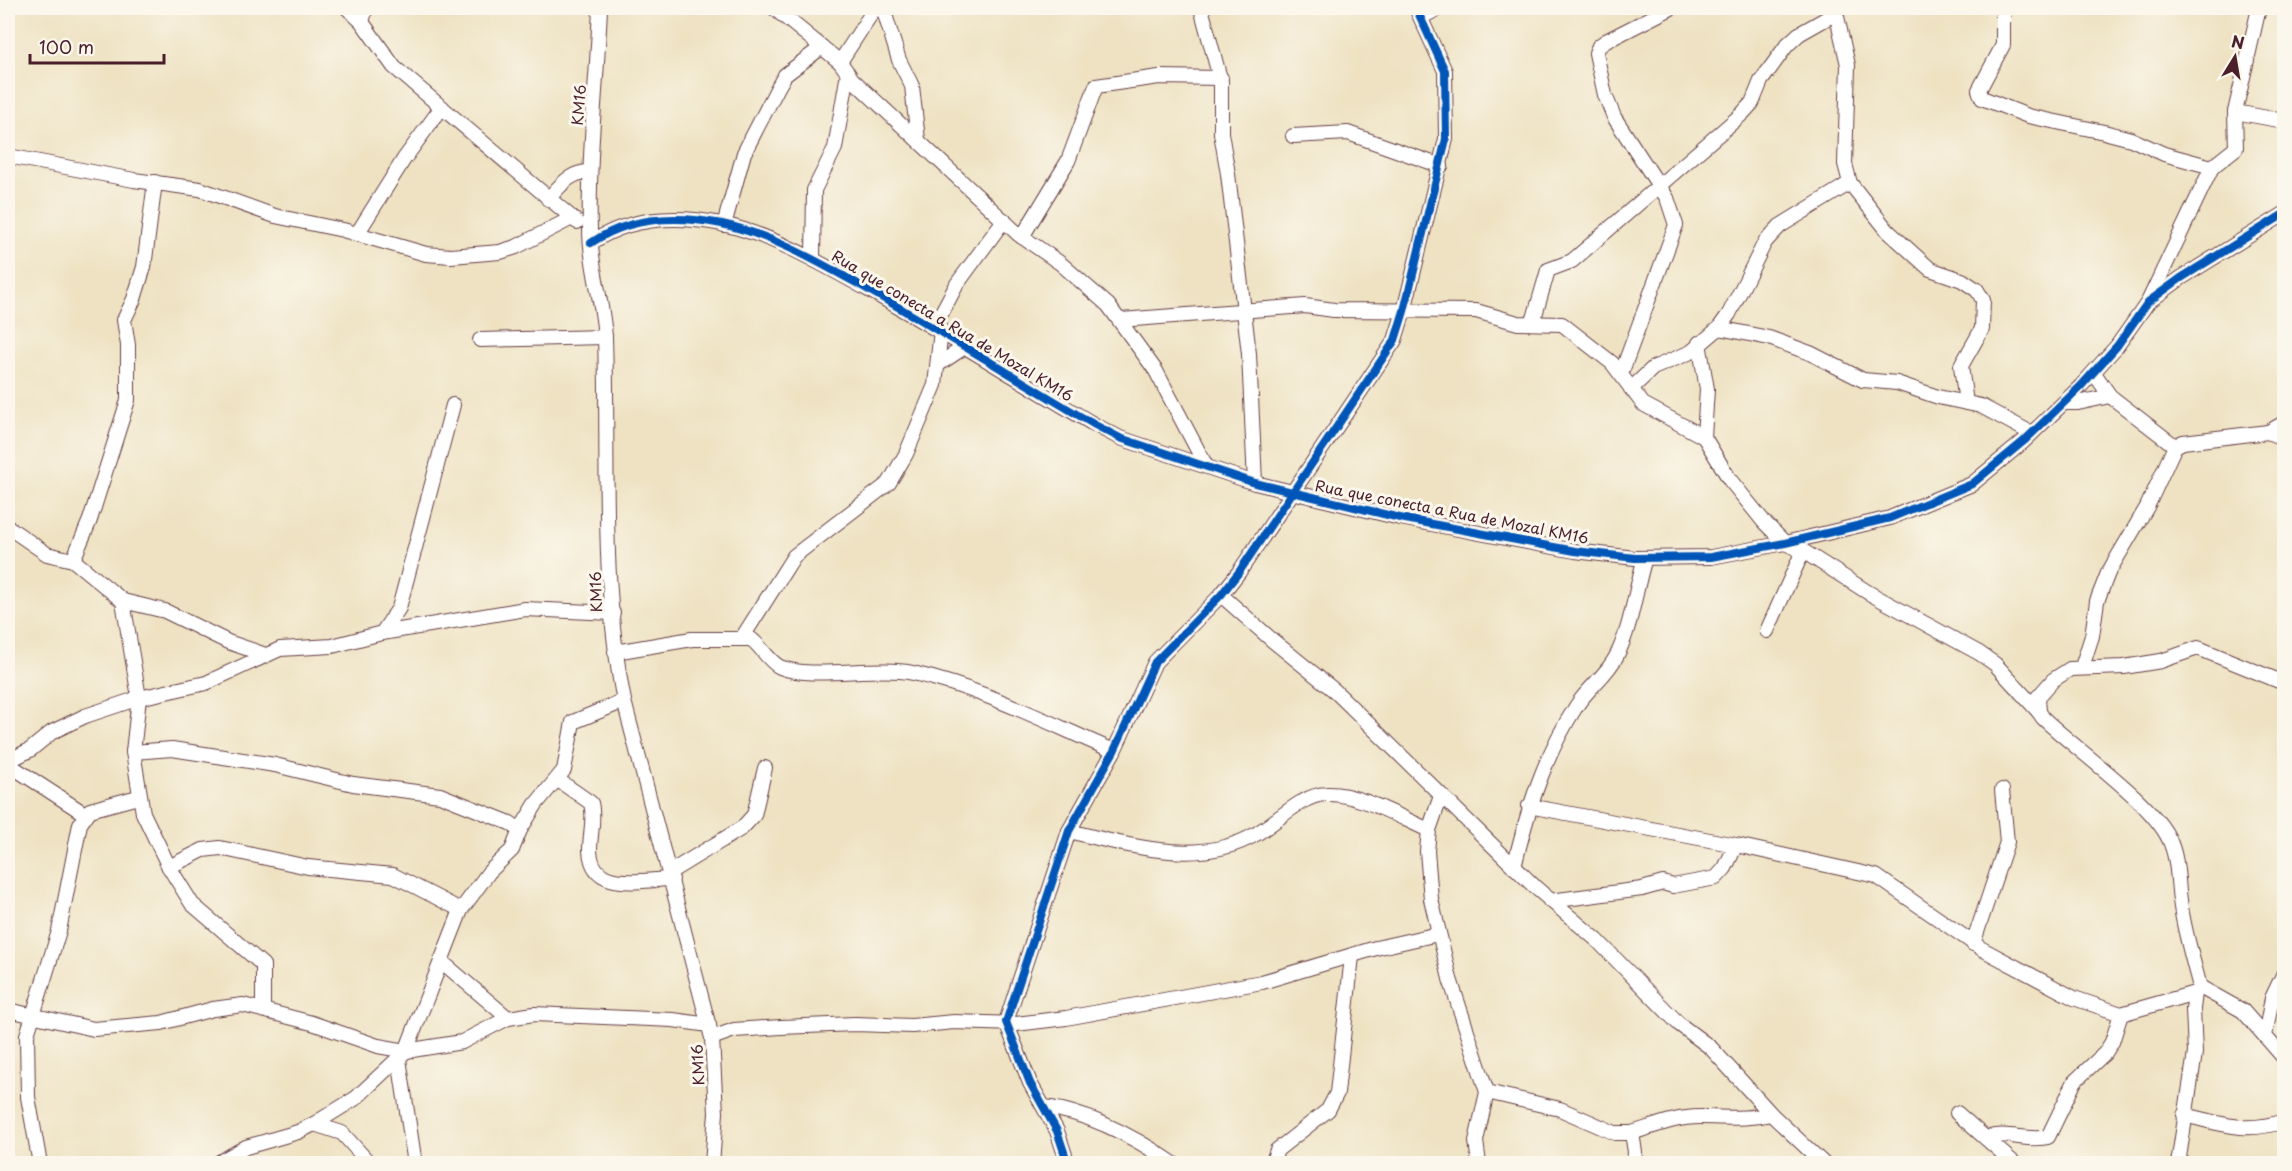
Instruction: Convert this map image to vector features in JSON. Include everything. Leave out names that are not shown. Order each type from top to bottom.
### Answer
[{"type":"street","points":[[347,8],[362,22],[394,67],[572,218],[590,238]]},
{"type":"street","points":[[362,22],[366,8]]},
{"type":"street","name":"KM16","points":[[600,8],[597,93],[589,172],[590,238],[605,337],[607,494],[615,652],[624,701],[711,1032],[716,1113],[712,1164]]},
{"type":"street","points":[[774,8],[822,47],[1022,237],[1060,263],[1108,305],[1156,371],[1205,464]]},
{"type":"street","points":[[813,258],[814,190],[835,148],[844,68],[875,8]]},
{"type":"street","points":[[883,8],[899,60],[912,86],[918,140]]},
{"type":"street","points":[[1201,8],[1221,78],[1223,100],[1221,133],[1244,311],[1259,484],[1272,495],[1278,516]]},
{"type":"street","points":[[1068,1164],[1062,1142],[1030,1083],[1006,1022],[1069,831],[1114,751],[1161,653],[1221,594],[1278,516],[1395,340],[1441,166],[1446,138],[1446,71],[1419,12],[1440,8]]},
{"type":"street","points":[[1621,374],[1676,225],[1673,212],[1660,185],[1614,117],[1605,95],[1596,53],[1599,46],[1606,41],[1671,8]]},
{"type":"street","points":[[2006,8],[2003,16],[2003,45],[1979,90],[1982,98],[2028,116],[2131,139],[2164,154],[2212,167]]},
{"type":"street","points":[[2148,302],[2212,167],[2236,148],[2235,112],[2259,8]]},
{"type":"street","points":[[1533,322],[1548,270],[1572,261],[1752,103],[1761,81],[1787,45],[1799,34],[1835,10],[1848,65],[1845,155],[1850,183],[1888,231],[1929,269],[1962,280],[1977,290],[1983,300],[1982,329],[1961,366],[1966,403]]},
{"type":"street","points":[[724,225],[744,153],[778,87],[785,75],[822,47]]},
{"type":"street","points":[[1022,237],[1068,161],[1096,86],[1159,77],[1221,78]]},
{"type":"street","points":[[357,234],[405,159],[442,107]]},
{"type":"street","points":[[2235,112],[2284,121]]},
{"type":"street","points":[[1293,136],[1348,134],[1441,166]]},
{"type":"street","points":[[8,156],[200,189],[275,216],[357,234],[426,254],[482,255],[516,247],[572,218]]},
{"type":"street","points":[[548,199],[577,172],[589,172]]},
{"type":"street","points":[[73,560],[90,520],[128,400],[128,345],[123,320],[134,299],[144,267],[155,182]]},
{"type":"street","points":[[1631,389],[1653,368],[1681,358],[1719,327],[1729,314],[1765,242],[1780,226],[1850,183]]},
{"type":"street","name":"Rua que conecta a Rua de Mozal KM16","points":[[590,238],[632,223],[658,219],[689,219],[724,225],[813,258],[1120,438],[1205,464],[1259,484],[1400,518],[1575,551],[1645,558],[1711,557],[1785,543],[1890,518],[1960,490],[1989,471],[2064,403],[2094,373],[2148,302],[2181,278],[2284,217]]},
{"type":"street","points":[[742,638],[794,556],[889,483],[914,439],[935,385],[939,364],[937,329],[957,284],[1004,220]]},
{"type":"street","points":[[1121,320],[1292,306],[1334,310],[1476,311],[1518,323],[1562,324],[1621,374],[1643,404],[1704,437],[1730,480],[1764,522],[1785,543],[1803,551],[1869,593],[1979,653],[2002,671],[2068,742],[2137,801],[2164,830],[2175,859],[2187,940],[2198,990],[2193,1009],[2195,1053],[2178,1164]]},
{"type":"street","points":[[1719,327],[1769,338],[1863,380],[1897,382],[1938,397],[1981,406],[2031,433]]},
{"type":"street","points":[[480,340],[605,337]]},
{"type":"street","points":[[1699,343],[1707,389],[1704,437]]},
{"type":"street","points":[[939,364],[966,346]]},
{"type":"street","points":[[2094,373],[2110,396],[2175,446]]},
{"type":"street","points":[[2064,403],[2078,404],[2110,396]]},
{"type":"street","points":[[382,633],[399,608],[453,405]]},
{"type":"street","points":[[2082,667],[2092,636],[2097,601],[2108,573],[2147,507],[2175,446],[2183,442],[2268,432],[2284,423]]},
{"type":"street","points":[[2268,432],[2284,439]]},
{"type":"street","points":[[8,527],[36,549],[73,560],[123,601],[165,611],[228,642],[263,654]]},
{"type":"street","points":[[1767,632],[1803,551]]},
{"type":"street","points":[[1514,867],[1529,806],[1547,757],[1577,704],[1617,656],[1626,635],[1645,558]]},
{"type":"street","points":[[1221,594],[1272,640],[1335,691],[1514,867],[1597,940],[1678,1024],[1711,1048],[1771,1114],[1819,1162]]},
{"type":"street","points":[[123,601],[139,698],[133,752],[138,797],[146,820],[169,867],[199,912],[263,965],[263,1010]]},
{"type":"street","points":[[85,814],[8,762],[30,750],[66,724],[139,698],[206,683],[263,654],[301,646],[332,646],[382,633],[525,609],[613,613]]},
{"type":"street","points":[[615,652],[692,639],[751,639],[782,668],[813,671],[882,669],[911,673],[992,698],[1114,751]]},
{"type":"street","points":[[2039,712],[2038,697],[2043,690],[2070,669],[2124,667],[2161,661],[2198,648],[2284,683]]},
{"type":"street","points":[[216,1164],[246,1147],[298,1132],[314,1124],[356,1098],[402,1055],[461,910],[489,872],[512,850],[520,830],[536,804],[558,780],[568,759],[573,722],[624,701]]},
{"type":"street","points":[[133,752],[172,749],[275,765],[353,784],[440,795],[510,823],[520,830]]},
{"type":"street","points":[[558,780],[591,803],[594,812],[590,851],[594,869],[608,880],[621,881],[671,875],[742,828],[754,815],[765,768]]},
{"type":"street","points":[[1973,944],[2007,842],[2002,790]]},
{"type":"street","points":[[1069,831],[1135,848],[1166,852],[1226,846],[1254,836],[1304,802],[1327,794],[1347,796],[1429,830]]},
{"type":"street","points":[[1440,796],[1429,830],[1427,851],[1438,934],[1477,1067],[1487,1092],[1476,1141],[1479,1164]]},
{"type":"street","points":[[40,1164],[28,1097],[27,1035],[58,931],[80,824],[85,814],[105,805],[138,797]]},
{"type":"street","points":[[1529,806],[1736,845],[1876,876],[1973,944],[2048,985],[2121,1014],[2198,990],[2231,1003],[2284,1058]]},
{"type":"street","points":[[1550,901],[1642,889],[1663,883],[1673,885],[1716,878],[1725,868],[1736,845]]},
{"type":"street","points":[[169,867],[203,850],[220,848],[308,867],[393,875],[461,910]]},
{"type":"street","points":[[8,1010],[94,1029],[161,1023],[236,1005],[263,1010],[402,1055],[462,1042],[508,1018],[556,1015],[673,1020],[711,1032],[855,1024],[912,1026],[954,1022],[1006,1022],[1016,1024],[1066,1018],[1224,990],[1438,934]]},
{"type":"street","points":[[1272,1164],[1277,1150],[1328,1110],[1337,1093],[1352,956]]},
{"type":"street","points":[[441,961],[508,1018]]},
{"type":"street","points":[[2265,1036],[2272,998],[2284,973]]},
{"type":"street","points":[[1986,1138],[1998,1134],[2026,1138],[2048,1137],[2075,1081],[2105,1053],[2112,1042],[2121,1014]]},
{"type":"street","points":[[402,1055],[414,1158],[402,1164]]},
{"type":"street","points":[[1487,1092],[1560,1109],[1615,1133],[1632,1133],[1666,1120],[1701,1117],[1752,1119],[1771,1114]]},
{"type":"street","points":[[1045,1107],[1081,1115],[1145,1145],[1174,1164]]},
{"type":"street","points":[[1957,1113],[2015,1164]]},
{"type":"street","points":[[2184,1115],[2245,1130],[2265,1128],[2284,1121]]},
{"type":"street","points":[[314,1124],[342,1133],[370,1164]]},
{"type":"street","points":[[1632,1133],[1634,1164]]},
{"type":"cycle path","points":[[1068,1164],[1057,1131],[1030,1083],[1006,1022],[1069,831],[1114,751],[1155,662],[1221,595],[1239,572],[1395,340],[1446,139],[1445,71],[1416,8]]},
{"type":"cycle path","points":[[591,243],[622,227],[654,220],[688,219],[741,229],[797,251],[833,270],[1120,438],[1255,483],[1400,518],[1575,551],[1635,558],[1711,557],[1785,543],[1890,518],[1972,484],[2024,441],[2081,386],[2117,346],[2148,302],[2181,278],[2284,214]]}]
